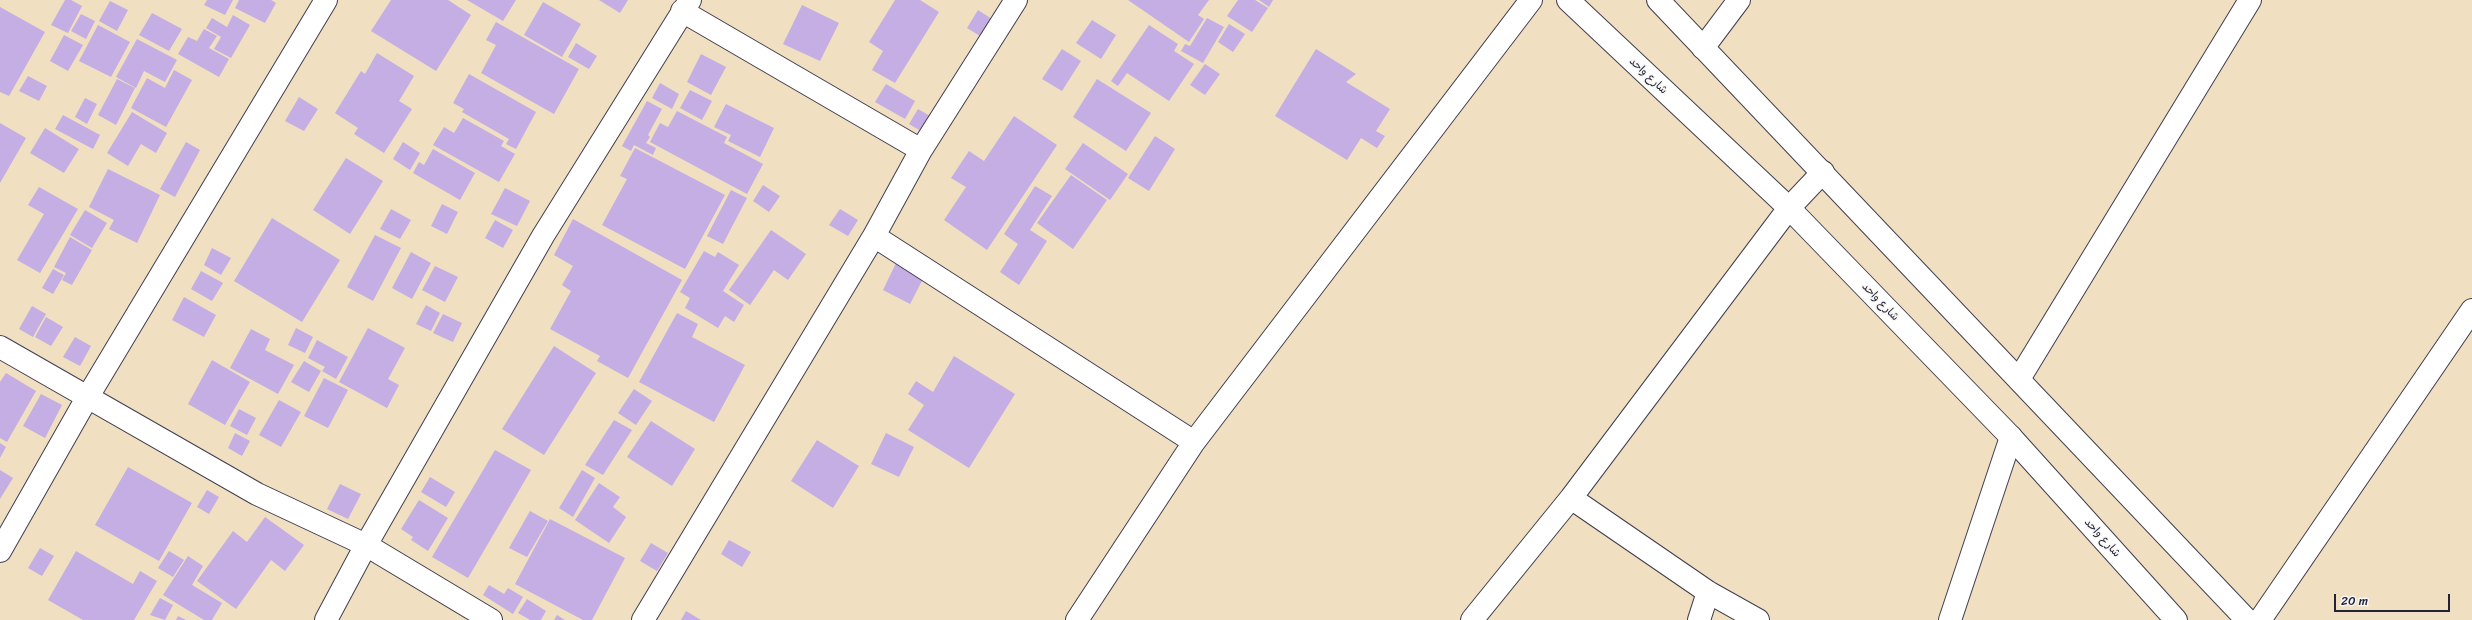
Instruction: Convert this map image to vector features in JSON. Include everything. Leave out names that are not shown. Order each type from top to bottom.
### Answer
[{"type":"street","points":[[0,551],[87,398],[326,0]]},
{"type":"street","points":[[643,620],[874,236],[921,150],[1016,0]]},
{"type":"street","points":[[1077,620],[1194,442],[1531,0]]},
{"type":"street","name":"شارع واحد","points":[[1568,0],[1789,208],[2011,437],[2176,620]]},
{"type":"street","points":[[1658,0],[2247,620]]},
{"type":"street","points":[[1703,48],[1739,0]]},
{"type":"street","points":[[2019,379],[2250,0]]},
{"type":"street","points":[[326,620],[366,545],[543,236],[686,5],[921,150]]},
{"type":"street","points":[[1472,620],[1571,498],[1789,208],[1823,172]]},
{"type":"street","points":[[874,236],[1194,442]]},
{"type":"street","points":[[2260,620],[2472,310]]},
{"type":"street","points":[[0,347],[257,494],[366,545],[490,620]]},
{"type":"street","points":[[1950,620],[2011,437]]},
{"type":"street","points":[[1571,498],[1708,592],[1758,620]]},
{"type":"street","points":[[1699,620],[1708,592]]},
{"type":"building","points":[[65,0],[71,0],[82,6],[68,33],[51,25]]},
{"type":"building","points":[[207,0],[233,0],[225,15],[204,5]]},
{"type":"building","points":[[239,0],[271,0],[276,3],[265,23],[235,8]]},
{"type":"building","points":[[391,0],[448,0],[471,15],[436,71],[371,31]]},
{"type":"building","points":[[467,0],[516,0],[503,21]]},
{"type":"building","points":[[599,0],[628,0],[620,13]]},
{"type":"building","points":[[895,0],[920,0],[939,12],[895,83],[872,70],[883,51],[869,42]]},
{"type":"building","points":[[1128,0],[1209,0],[1198,15],[1204,19],[1189,42]]},
{"type":"building","points":[[1238,0],[1255,0],[1268,8],[1252,32],[1227,16]]},
{"type":"building","points":[[1259,0],[1273,0],[1269,7]]},
{"type":"building","points":[[110,1],[128,10],[117,31],[99,21]]},
{"type":"building","points":[[543,2],[581,24],[562,57],[524,35]]},
{"type":"building","points":[[802,5],[839,23],[820,61],[783,44]]},
{"type":"building","points":[[0,7],[45,32],[9,96],[0,92]]},
{"type":"building","points":[[978,10],[992,19],[980,36],[967,28]]},
{"type":"building","points":[[152,13],[182,29],[169,51],[139,35]]},
{"type":"building","points":[[81,14],[95,21],[86,39],[71,31]]},
{"type":"building","points":[[233,15],[250,25],[231,58],[214,49],[221,37],[206,28],[212,18],[227,27]]},
{"type":"building","points":[[1207,18],[1224,27],[1203,63],[1181,51],[1185,44],[1190,46]]},
{"type":"building","points":[[1092,20],[1116,35],[1101,59],[1076,43]]},
{"type":"building","points":[[496,22],[579,69],[554,114],[481,73],[496,45],[486,40]]},
{"type":"building","points":[[1229,24],[1245,34],[1233,52],[1218,42]]},
{"type":"building","points":[[98,25],[130,42],[111,77],[79,61]]},
{"type":"building","points":[[1149,25],[1178,44],[1174,51],[1194,64],[1169,101],[1127,73],[1118,86],[1111,81]]},
{"type":"building","points":[[204,29],[217,36],[209,48],[229,59],[219,77],[178,54],[188,37],[197,41]]},
{"type":"building","points":[[64,35],[83,45],[68,71],[50,61]]},
{"type":"building","points":[[137,39],[177,60],[165,82],[144,71],[136,88],[116,77]]},
{"type":"building","points":[[576,43],[597,56],[589,69],[568,57]]},
{"type":"building","points":[[1062,49],[1081,61],[1062,91],[1042,79]]},
{"type":"building","points":[[1316,49],[1356,74],[1346,82],[1390,109],[1376,131],[1385,136],[1377,148],[1361,138],[1347,160],[1275,116]]},
{"type":"building","points":[[377,53],[414,76],[399,101],[412,109],[384,153],[354,134],[358,128],[335,113],[361,71],[365,74]]},
{"type":"building","points":[[701,54],[726,67],[711,95],[687,82]]},
{"type":"building","points":[[1205,64],[1220,74],[1205,95],[1190,85]]},
{"type":"building","points":[[174,70],[192,80],[166,127],[131,108],[147,78],[165,88]]},
{"type":"building","points":[[469,74],[536,112],[516,149],[506,144],[509,139],[462,112],[464,109],[453,103]]},
{"type":"building","points":[[28,76],[47,86],[39,101],[19,91]]},
{"type":"building","points":[[117,79],[135,88],[116,125],[98,115]]},
{"type":"building","points":[[1097,79],[1151,113],[1126,151],[1073,117]]},
{"type":"building","points":[[660,83],[679,94],[672,109],[652,98]]},
{"type":"building","points":[[886,84],[915,101],[905,119],[875,102]]},
{"type":"building","points":[[690,90],[712,101],[702,120],[680,108]]},
{"type":"building","points":[[299,97],[318,109],[304,131],[285,121]]},
{"type":"building","points":[[85,98],[97,104],[87,124],[75,117]]},
{"type":"building","points":[[647,101],[662,109],[648,135],[650,137],[646,143],[656,148],[653,155],[634,145],[631,151],[622,146]]},
{"type":"building","points":[[726,104],[774,128],[760,157],[728,141],[731,135],[714,127]]},
{"type":"building","points":[[918,109],[930,116],[921,131],[909,124]]},
{"type":"building","points":[[677,111],[727,137],[724,143],[763,164],[747,194],[650,142],[660,123],[668,127]]},
{"type":"building","points":[[132,112],[167,133],[156,153],[141,144],[128,166],[107,153]]},
{"type":"building","points":[[63,115],[100,135],[93,149],[55,129]]},
{"type":"building","points":[[1014,116],[1057,145],[987,250],[944,220],[966,187],[951,178],[969,151],[984,161]]},
{"type":"building","points":[[463,118],[504,141],[501,146],[515,154],[499,182],[433,145],[444,127],[454,133]]},
{"type":"building","points":[[0,123],[26,138],[0,183]]},
{"type":"building","points":[[45,128],[79,149],[64,173],[30,153]]},
{"type":"building","points":[[1155,136],[1175,149],[1149,191],[1128,178]]},
{"type":"building","points":[[186,142],[200,150],[175,197],[160,189]]},
{"type":"building","points":[[403,142],[420,153],[410,170],[393,159]]},
{"type":"building","points":[[1083,143],[1128,174],[1110,200],[1065,169]]},
{"type":"building","points":[[635,148],[725,195],[685,269],[602,225],[627,179],[620,176]]},
{"type":"building","points":[[433,149],[475,173],[460,200],[413,173],[419,162],[424,165]]},
{"type":"building","points":[[346,158],[383,181],[350,234],[313,210]]},
{"type":"building","points":[[108,169],[160,195],[137,243],[109,229],[114,220],[89,207]]},
{"type":"building","points":[[1071,175],[1107,200],[1073,249],[1037,223]]},
{"type":"building","points":[[763,185],[780,196],[769,212],[753,201]]},
{"type":"building","points":[[1035,186],[1052,196],[1030,230],[1047,241],[1019,285],[1000,272],[1018,244],[1004,234]]},
{"type":"building","points":[[39,187],[78,209],[40,273],[17,260],[44,214],[28,205]]},
{"type":"building","points":[[505,188],[530,201],[517,226],[491,214]]},
{"type":"building","points":[[731,190],[747,198],[723,244],[707,236]]},
{"type":"building","points":[[442,204],[458,212],[447,234],[431,226]]},
{"type":"building","points":[[391,209],[411,220],[400,239],[380,229]]},
{"type":"building","points":[[840,209],[858,220],[848,236],[829,225]]},
{"type":"building","points":[[85,210],[107,223],[92,248],[70,235]]},
{"type":"building","points":[[272,218],[340,260],[302,322],[234,281]]},
{"type":"building","points":[[573,219],[682,280],[628,378],[597,361],[600,356],[550,329],[571,291],[562,285],[573,266],[554,255]]},
{"type":"building","points":[[495,220],[513,230],[503,248],[485,238]]},
{"type":"building","points":[[771,230],[806,254],[788,280],[774,270],[750,305],[729,290]]},
{"type":"building","points":[[375,235],[401,248],[373,301],[347,287]]},
{"type":"building","points":[[70,237],[92,250],[72,285],[62,280],[66,273],[54,267]]},
{"type":"building","points":[[212,248],[231,258],[221,275],[204,265]]},
{"type":"building","points":[[704,251],[715,257],[718,252],[739,265],[723,291],[744,305],[734,322],[725,316],[718,328],[685,308],[690,298],[680,292]]},
{"type":"building","points":[[411,252],[431,263],[412,299],[392,288]]},
{"type":"building","points":[[896,263],[924,277],[910,304],[883,290]]},
{"type":"building","points":[[435,266],[458,277],[445,302],[422,290]]},
{"type":"building","points":[[53,269],[64,275],[53,294],[42,288]]},
{"type":"building","points":[[201,271],[223,283],[212,301],[191,289]]},
{"type":"building","points":[[184,297],[216,315],[204,337],[172,320]]},
{"type":"building","points":[[426,305],[440,313],[431,331],[416,324]]},
{"type":"building","points":[[32,306],[46,314],[33,337],[19,329]]},
{"type":"building","points":[[677,313],[698,324],[692,337],[745,365],[714,422],[639,382]]},
{"type":"building","points":[[443,314],[462,323],[453,342],[433,333]]},
{"type":"building","points":[[46,317],[63,327],[51,346],[35,337]]},
{"type":"building","points":[[296,328],[313,337],[305,353],[288,345]]},
{"type":"building","points":[[368,328],[405,348],[388,379],[399,385],[387,408],[339,382]]},
{"type":"building","points":[[251,329],[270,339],[265,350],[294,365],[278,394],[230,368]]},
{"type":"building","points":[[75,337],[91,346],[80,366],[63,357]]},
{"type":"building","points":[[317,340],[348,357],[336,379],[322,371],[325,367],[308,358]]},
{"type":"building","points":[[554,346],[596,373],[544,455],[502,429]]},
{"type":"building","points":[[954,356],[1015,394],[969,468],[908,430],[924,405],[908,394],[916,381],[933,392]]},
{"type":"building","points":[[212,360],[250,382],[225,425],[188,404]]},
{"type":"building","points":[[304,361],[321,371],[309,392],[291,382]]},
{"type":"building","points":[[6,373],[36,391],[7,442],[0,438],[0,382]]},
{"type":"building","points":[[324,378],[348,390],[328,428],[304,416]]},
{"type":"building","points":[[634,389],[652,401],[636,425],[618,413]]},
{"type":"building","points":[[41,394],[62,405],[45,438],[23,426]]},
{"type":"building","points":[[279,400],[301,412],[281,447],[259,435]]},
{"type":"building","points":[[239,409],[256,418],[247,435],[230,426]]},
{"type":"building","points":[[614,420],[632,430],[603,475],[585,465]]},
{"type":"building","points":[[651,421],[695,449],[672,486],[627,457]]},
{"type":"building","points":[[235,433],[250,441],[242,456],[228,448]]},
{"type":"building","points":[[886,433],[914,447],[899,477],[871,464]]},
{"type":"building","points":[[817,440],[859,466],[833,508],[791,481]]},
{"type":"building","points":[[0,443],[6,447],[0,458]]},
{"type":"building","points":[[495,450],[531,470],[468,578],[432,557]]},
{"type":"building","points":[[128,467],[192,503],[159,561],[95,525]]},
{"type":"building","points":[[0,470],[13,478],[0,499]]},
{"type":"building","points":[[582,470],[595,478],[573,517],[559,508]]},
{"type":"building","points":[[430,477],[455,492],[446,507],[421,492]]},
{"type":"building","points":[[599,483],[620,497],[613,507],[626,517],[609,543],[575,520]]},
{"type":"building","points":[[340,484],[361,494],[348,519],[327,509]]},
{"type":"building","points":[[207,490],[219,497],[209,514],[197,507]]},
{"type":"building","points":[[419,500],[448,518],[428,551],[411,540],[413,537],[401,529]]},
{"type":"building","points":[[530,511],[548,521],[527,557],[509,548]]},
{"type":"building","points":[[265,517],[304,545],[285,571],[271,560],[236,609],[197,581],[233,531],[247,542]]},
{"type":"building","points":[[550,519],[625,558],[592,620],[583,620],[515,584]]},
{"type":"building","points":[[729,540],[751,552],[742,567],[721,554]]},
{"type":"building","points":[[651,543],[668,553],[657,571],[640,561]]},
{"type":"building","points":[[40,548],[54,556],[42,576],[28,568]]},
{"type":"building","points":[[76,551],[133,584],[140,571],[157,581],[134,620],[83,620],[48,600]]},
{"type":"building","points":[[169,551],[184,560],[173,577],[158,568]]},
{"type":"building","points":[[188,556],[203,566],[192,585],[222,603],[212,620],[204,620],[163,595]]},
{"type":"building","points":[[489,585],[504,594],[508,588],[523,597],[513,614],[483,595]]},
{"type":"building","points":[[160,598],[173,605],[165,620],[150,615]]},
{"type":"building","points":[[527,599],[546,611],[541,620],[530,620],[518,613]]},
{"type":"building","points":[[686,611],[701,620],[681,620]]},
{"type":"building","points":[[557,615],[565,620],[554,620]]},
{"type":"building","points":[[178,616],[186,620],[176,620]]}]
